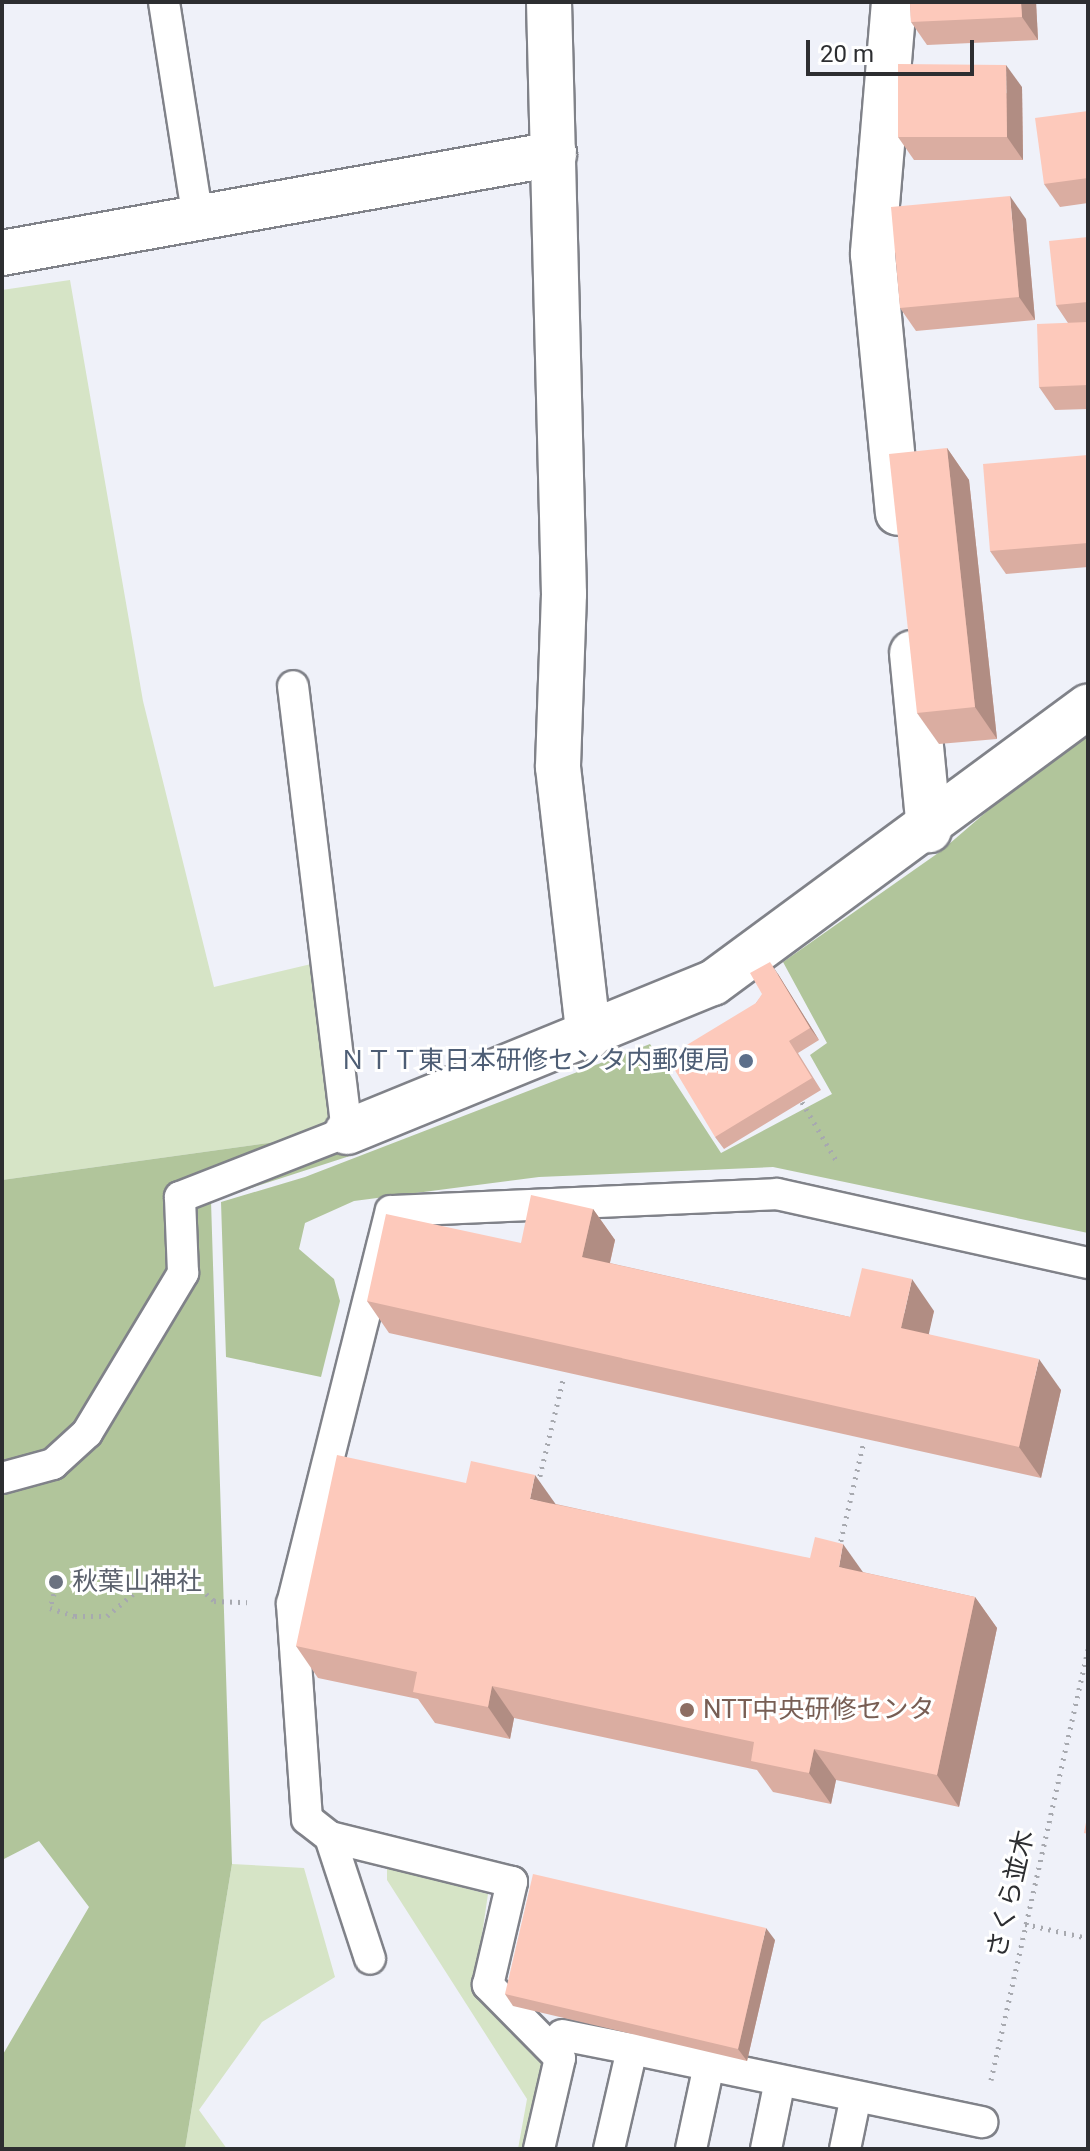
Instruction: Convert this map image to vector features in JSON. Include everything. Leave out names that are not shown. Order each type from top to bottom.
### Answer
[{"type":"street","points":[[549,2],[564,594],[558,767],[589,1037]]},
{"type":"street","points":[[894,2],[873,254],[902,550]]},
{"type":"street","points":[[2,253],[554,154]]},
{"type":"street","points":[[908,612],[929,830]]},
{"type":"street","points":[[347,1132],[589,1037],[713,983],[929,830],[1088,707]]},
{"type":"lane","points":[[164,2],[198,219]]},
{"type":"lane","points":[[2,1478],[53,1464],[87,1433],[183,1273],[180,1197],[347,1132],[293,686]]},
{"type":"lane","points":[[982,2122],[632,2049],[562,2038],[488,1985],[512,1882],[330,1837],[307,1819],[292,1604],[391,1211],[777,1194],[1088,1263]]},
{"type":"lane","points":[[330,1837],[370,1959]]},
{"type":"lane","points":[[539,2149],[562,2038]]},
{"type":"lane","points":[[609,2149],[632,2049]]},
{"type":"lane","points":[[691,2149],[709,2065]]},
{"type":"lane","points":[[766,2149],[780,2080]]},
{"type":"lane","points":[[845,2149],[856,2096]]},
{"type":"path","points":[[536,1492],[563,1380]]},
{"type":"path","points":[[837,1558],[863,1445]]},
{"type":"path","points":[[56,1586],[50,1608],[75,1616],[107,1616],[152,1578],[188,1578],[214,1601],[292,1604]]},
{"type":"path","name":"さくら並木","points":[[982,2122],[1088,1648]]},
{"type":"path","points":[[1025,1924],[1088,1938]]},
{"type":"green space","points":[[70,280],[143,701],[214,987],[324,961],[347,1132],[2,1180],[2,290]]},
{"type":"green space","points":[[1088,724],[1088,1233],[773,1167],[539,1177],[354,1201],[305,1223],[299,1249],[334,1279],[340,1301],[321,1377],[226,1357],[221,1202],[305,1177],[650,1044],[721,1153],[832,1094],[810,1055],[827,1043],[783,962],[941,851]]},
{"type":"green space","points":[[347,1132],[356,1154],[211,1201],[232,1864],[185,2149],[2,2149],[2,2056],[89,1907],[39,1841],[2,1860],[2,1180]]},
{"type":"green space","points":[[232,1864],[304,1868],[335,1977],[262,2022],[199,2110],[227,2149],[185,2149]]},
{"type":"green space","points":[[387,1868],[488,1894],[475,1982],[510,2033],[545,2054],[525,2149],[518,2149],[527,2099],[387,1880]]},
{"type":"building","points":[[910,2],[1021,2],[1022,17],[911,22]]},
{"type":"building","points":[[898,64],[1006,65],[1007,137],[898,137]]},
{"type":"building","points":[[1088,111],[1088,178],[1044,184],[1035,118]]},
{"type":"building","points":[[1010,196],[1019,297],[900,308],[891,207]]},
{"type":"building","points":[[1088,237],[1088,302],[1056,305],[1049,241]]},
{"type":"building","points":[[1088,322],[1088,385],[1039,387],[1037,324]]},
{"type":"building","points":[[947,448],[975,707],[917,713],[889,454]]},
{"type":"building","points":[[1088,455],[1088,543],[990,551],[983,464]]},
{"type":"building","name":"ＮＴＴ東日本研修センタ内郵便局","points":[[770,962],[810,1028],[789,1041],[812,1078],[715,1137],[667,1057],[756,1003],[762,994],[750,973]]},
{"type":"building","points":[[531,1195],[593,1209],[582,1257],[850,1317],[862,1268],[912,1279],[901,1328],[1039,1359],[1019,1447],[367,1301],[386,1214],[521,1243]]},
{"type":"building","points":[[337,1455],[466,1483],[471,1461],[535,1475],[530,1499],[810,1558],[815,1537],[843,1544],[839,1567],[975,1597],[937,1775],[814,1749],[809,1773],[751,1761],[754,1742],[492,1686],[488,1707],[413,1692],[417,1672],[296,1646]]},
{"type":"building","points":[[1088,1812],[1088,1834],[1084,1833]]},
{"type":"building","points":[[533,1874],[766,1928],[738,2049],[505,1994]]},
{"type":"place","name":"ＮＴＴ東日本研修センタ内郵便局","points":[[746,1061]]},
{"type":"place","name":"秋葉山神社","points":[[56,1582]]},
{"type":"place","name":"NTT中央研修センタ","points":[[687,1710]]}]
